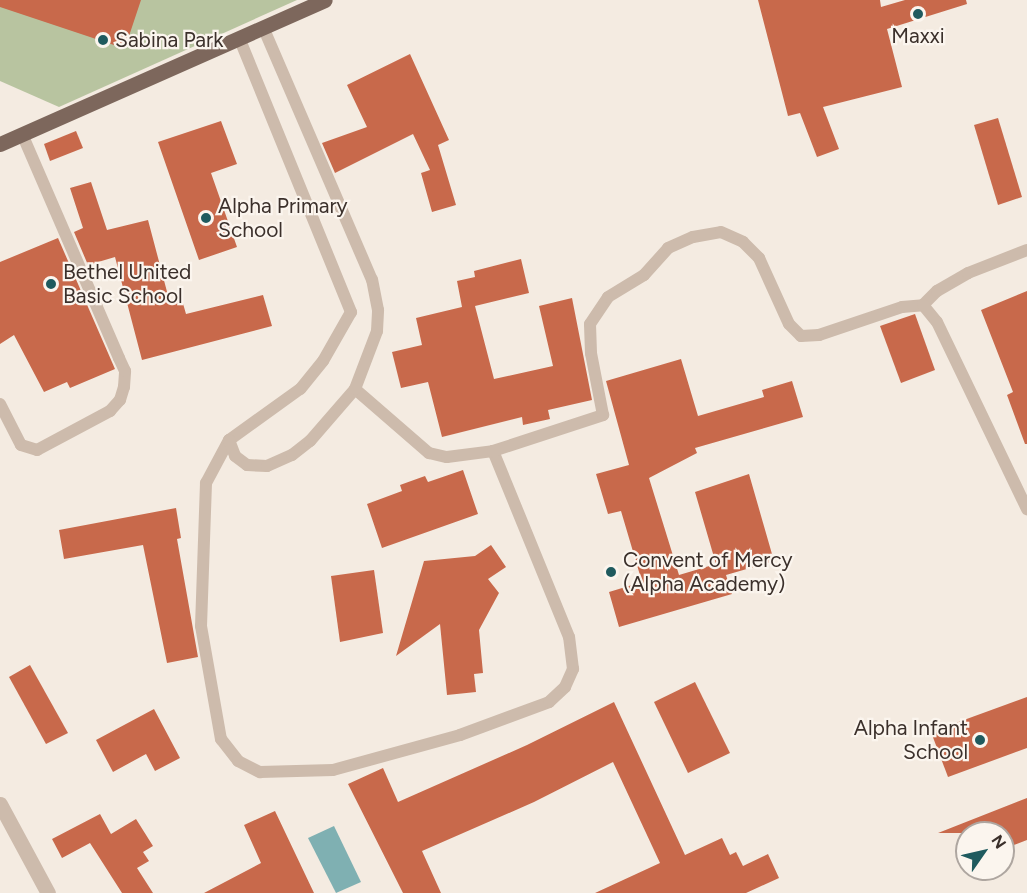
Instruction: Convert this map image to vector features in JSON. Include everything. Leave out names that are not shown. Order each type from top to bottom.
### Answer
[{"type":"main road","points":[[0,144],[240,40],[326,0]]},
{"type":"street","points":[[0,804],[48,893]]},
{"type":"lane","points":[[230,440],[235,456],[247,465],[267,466],[310,441],[355,389],[377,331],[378,310],[372,280],[264,29]]},
{"type":"lane","points":[[240,40],[351,312],[323,361],[300,389],[230,440],[206,483],[201,626],[221,739],[238,761],[260,772],[333,770],[460,735],[549,702],[565,687],[573,669],[573,653],[566,628],[493,451]]},
{"type":"lane","points":[[0,404],[21,445],[37,450],[110,411],[120,400],[124,387],[125,371],[22,134]]},
{"type":"lane","points":[[355,389],[429,453],[447,457],[493,451],[603,415],[591,352],[590,324],[608,297],[644,275],[668,248],[693,237],[721,232],[743,242],[759,258],[789,324],[801,336],[819,335],[902,308],[923,305],[937,291],[968,273],[1027,250]]},
{"type":"lane","points":[[923,305],[936,322],[1027,509]]},
{"type":"green space","name":"Sabina Park","points":[[0,0],[297,0],[59,107],[0,81]]},
{"type":"water","points":[[334,826],[361,882],[336,893],[308,838]]},
{"type":"building","points":[[0,0],[141,0],[127,42],[114,45],[0,7]]},
{"type":"building","points":[[758,0],[880,0],[881,7],[905,0],[966,0],[967,4],[887,29],[902,87],[823,107],[839,149],[817,157],[800,113],[788,116]]},
{"type":"building","points":[[410,54],[449,140],[438,145],[456,205],[432,212],[421,173],[430,170],[413,134],[335,173],[322,143],[367,127],[347,85]]},
{"type":"building","points":[[998,118],[1022,197],[998,205],[974,125]]},
{"type":"building","name":"Alpha Primary School","points":[[221,121],[237,164],[211,173],[237,247],[199,260],[158,142]]},
{"type":"building","points":[[76,131],[83,148],[50,161],[44,144]]},
{"type":"building","points":[[91,182],[107,230],[148,220],[170,303],[182,300],[186,314],[263,295],[272,326],[142,360],[115,257],[88,265],[74,232],[83,228],[70,188]]},
{"type":"building","points":[[58,238],[115,369],[70,388],[67,382],[44,392],[14,335],[0,344],[0,262]]},
{"type":"building","points":[[521,259],[529,293],[475,306],[494,379],[553,366],[539,306],[572,298],[592,400],[548,410],[550,419],[523,425],[522,417],[442,437],[428,382],[401,388],[392,352],[422,345],[416,318],[462,307],[457,281],[475,277],[474,271]]},
{"type":"building","points":[[1027,291],[1027,444],[1025,444],[1007,395],[1013,392],[981,310]]},
{"type":"building","points":[[915,314],[935,370],[901,383],[880,326]]},
{"type":"building","points":[[681,359],[698,416],[764,397],[762,390],[792,381],[803,417],[695,448],[697,453],[649,478],[679,575],[716,564],[695,492],[749,474],[774,561],[726,575],[732,594],[619,627],[609,592],[642,582],[621,511],[608,514],[596,474],[629,465],[606,381]]},
{"type":"building","points":[[463,470],[478,514],[382,548],[367,504],[402,491],[400,485],[425,476],[428,482]]},
{"type":"building","points":[[176,508],[181,538],[177,539],[198,657],[167,663],[143,545],[64,559],[59,530]]},
{"type":"building","points":[[491,545],[506,567],[488,579],[499,593],[479,630],[483,673],[474,674],[476,692],[447,695],[440,624],[396,656],[424,561],[475,556]]},
{"type":"building","points":[[374,570],[383,633],[340,642],[331,576]]},
{"type":"building","points":[[30,665],[68,733],[46,744],[9,677]]},
{"type":"building","points":[[695,682],[730,753],[688,773],[654,702]]},
{"type":"building","name":"Alpha Infant School","points":[[1027,697],[1027,748],[948,777],[931,732]]},
{"type":"building","points":[[614,702],[685,855],[722,838],[730,855],[736,852],[743,866],[768,854],[779,878],[746,893],[595,893],[660,863],[613,762],[534,802],[422,851],[441,893],[403,893],[348,784],[383,768],[398,802],[527,745]]},
{"type":"building","points":[[154,709],[180,758],[155,771],[146,754],[113,772],[96,740]]},
{"type":"building","points":[[1027,798],[1027,840],[1015,844],[1015,821],[969,821]]},
{"type":"building","points":[[275,811],[314,893],[204,893],[261,863],[244,825]]},
{"type":"building","points":[[100,814],[111,834],[136,819],[153,846],[143,852],[149,861],[137,868],[153,893],[122,893],[90,843],[62,858],[52,839]]},
{"type":"building","points":[[955,826],[955,833],[938,833]]},
{"type":"place","name":"Maxxi","points":[[918,14]]},
{"type":"place","name":"Sabina Park","points":[[103,40]]},
{"type":"place","name":"Alpha Primary School","points":[[206,218]]},
{"type":"place","name":"Bethel United Basic School","points":[[51,284]]},
{"type":"place","name":"Convent of Mercy (Alpha Academy)","points":[[611,572]]},
{"type":"place","name":"Alpha Infant School","points":[[980,740]]}]
